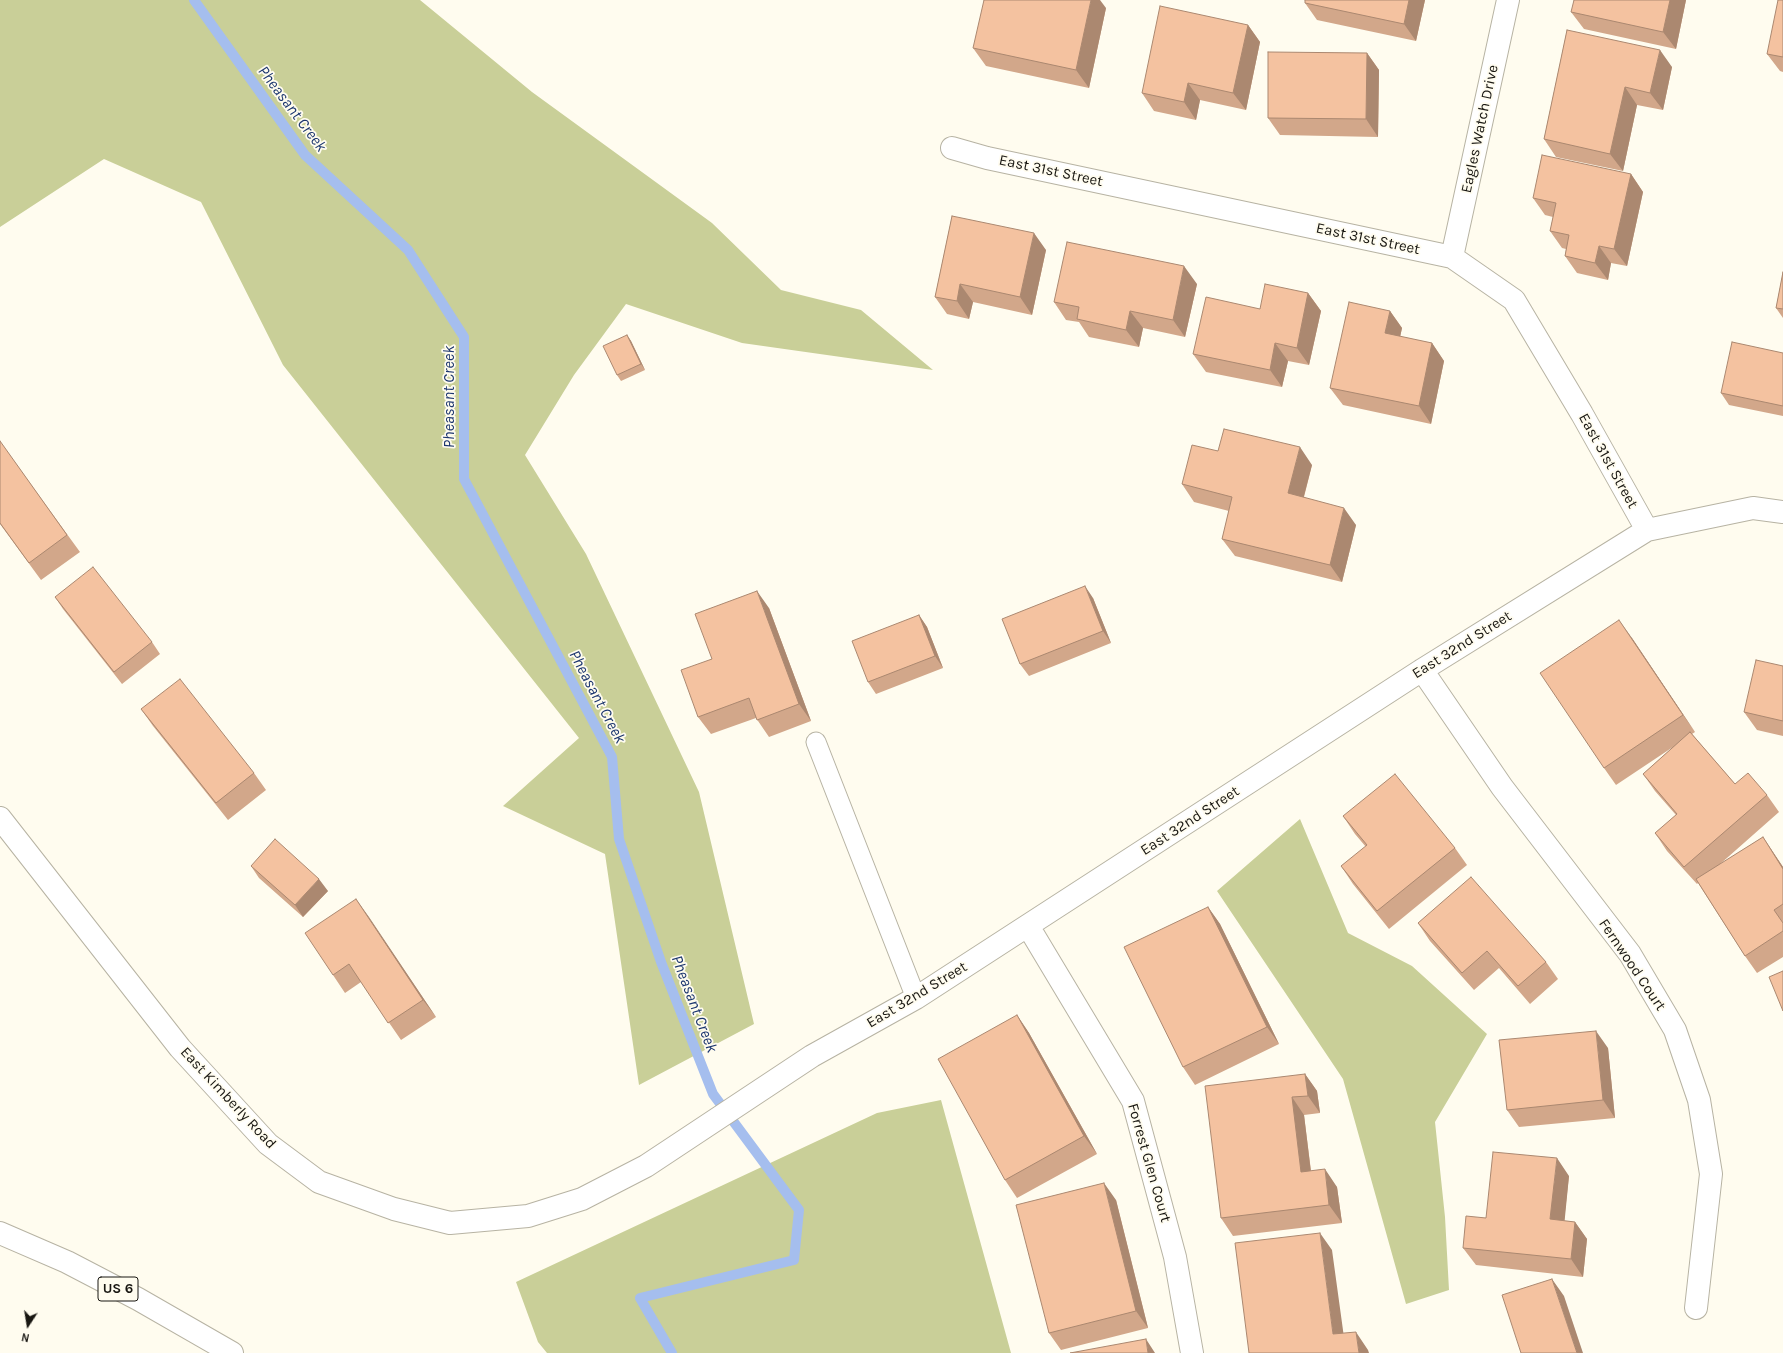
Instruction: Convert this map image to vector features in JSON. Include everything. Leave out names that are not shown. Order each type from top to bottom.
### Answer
[{"type":"street","name":"Eagles Watch Drive","points":[[1452,257],[1508,0]]},
{"type":"street","name":"East 31st Street","points":[[952,148],[987,158],[1452,257],[1514,300],[1582,414],[1647,530]]},
{"type":"street","name":"East 32nd Street","points":[[615,1182],[646,1166],[812,1056],[916,998],[1422,670],[1647,530],[1753,508],[1783,512]]},
{"type":"street","name":"Fernwood Court","points":[[1422,670],[1502,787],[1630,954],[1675,1030],[1699,1100],[1711,1174],[1696,1308]]},
{"type":"street","name":"East Kimberly Road","points":[[0,818],[180,1048],[268,1144],[319,1182],[394,1210],[450,1223],[528,1216],[582,1199],[615,1182]]},
{"type":"street","name":"Forrest Glen Court","points":[[1028,926],[1133,1101],[1175,1257],[1192,1353]]},
{"type":"street","name":"US 6","points":[[0,1233],[66,1262],[138,1299],[232,1353]]},
{"type":"lane","points":[[816,742],[916,998]]},
{"type":"green space","points":[[0,0],[420,0],[532,92],[712,223],[781,290],[861,310],[933,370],[742,343],[626,304],[574,375],[525,455],[586,554],[699,792],[754,1024],[639,1085],[605,854],[503,806],[579,738],[283,365],[201,202],[104,159],[0,227]]},
{"type":"green space","points":[[1300,819],[1348,933],[1412,966],[1487,1034],[1435,1122],[1445,1217],[1449,1290],[1406,1304],[1343,1079],[1217,891]]},
{"type":"green space","points":[[941,1100],[1011,1353],[547,1353],[538,1342],[516,1282],[877,1113]]},
{"type":"building","points":[[984,0],[1091,0],[1076,70],[973,48]]},
{"type":"building","points":[[1305,0],[1409,0],[1404,24],[1305,3]]},
{"type":"building","points":[[1574,0],[1670,0],[1663,32],[1571,12]]},
{"type":"building","points":[[1778,0],[1783,0],[1783,57],[1767,54]]},
{"type":"building","points":[[1160,6],[1248,25],[1233,93],[1188,83],[1184,102],[1142,93]]},
{"type":"building","points":[[1567,30],[1660,50],[1650,93],[1625,87],[1610,154],[1544,139]]},
{"type":"building","points":[[1268,52],[1367,53],[1366,119],[1268,118]]},
{"type":"building","points":[[1542,155],[1631,174],[1614,249],[1599,246],[1595,263],[1565,256],[1569,235],[1550,231],[1556,203],[1533,198]]},
{"type":"building","points":[[952,216],[1034,233],[1020,297],[960,284],[957,301],[935,297]]},
{"type":"building","points":[[1067,242],[1184,266],[1173,320],[1130,311],[1126,330],[1077,319],[1079,307],[1054,302]]},
{"type":"building","points":[[1783,272],[1783,309],[1776,308]]},
{"type":"building","points":[[1265,284],[1308,293],[1297,348],[1275,343],[1270,370],[1193,354],[1206,297],[1260,309]]},
{"type":"building","points":[[1349,302],[1390,311],[1385,333],[1432,343],[1419,406],[1330,388]]},
{"type":"building","points":[[627,335],[641,364],[617,375],[603,346]]},
{"type":"building","points":[[1732,342],[1783,353],[1783,406],[1721,393]]},
{"type":"building","points":[[1224,429],[1300,447],[1288,493],[1344,508],[1330,565],[1222,539],[1232,497],[1182,484],[1192,445],[1218,451]]},
{"type":"building","points":[[0,441],[67,535],[29,563],[0,523]]},
{"type":"building","points":[[93,567],[152,642],[114,672],[55,597]]},
{"type":"building","points":[[1085,586],[1103,631],[1020,664],[1002,619]]},
{"type":"building","points":[[757,591],[799,704],[757,720],[749,698],[698,717],[681,670],[712,659],[695,614]]},
{"type":"building","points":[[919,615],[935,656],[868,682],[852,641]]},
{"type":"building","points":[[1619,620],[1683,715],[1604,768],[1540,673]]},
{"type":"building","points":[[1756,660],[1783,666],[1783,721],[1744,712]]},
{"type":"building","points":[[180,679],[254,773],[216,803],[141,709]]},
{"type":"building","points":[[1690,732],[1735,784],[1748,773],[1767,795],[1684,867],[1655,833],[1677,814],[1643,774]]},
{"type":"building","points":[[1395,774],[1455,848],[1377,911],[1341,866],[1367,845],[1343,816]]},
{"type":"building","points":[[1763,837],[1783,869],[1783,904],[1774,910],[1783,923],[1783,931],[1745,956],[1696,879]]},
{"type":"building","points":[[275,839],[319,879],[295,905],[251,866]]},
{"type":"building","points":[[1471,877],[1546,962],[1518,986],[1487,951],[1462,973],[1418,923]]},
{"type":"building","points":[[356,899],[423,1000],[388,1023],[349,964],[333,975],[305,933]]},
{"type":"building","points":[[1208,907],[1267,1027],[1183,1067],[1124,947]]},
{"type":"building","points":[[1783,971],[1783,1011],[1769,977]]},
{"type":"building","points":[[1017,1015],[1084,1136],[1005,1180],[938,1059]]},
{"type":"building","points":[[1596,1031],[1603,1100],[1507,1110],[1499,1040]]},
{"type":"building","points":[[1305,1074],[1308,1096],[1292,1097],[1301,1172],[1325,1169],[1329,1205],[1221,1218],[1205,1086]]},
{"type":"building","points":[[1493,1152],[1557,1158],[1550,1219],[1575,1222],[1571,1259],[1463,1248],[1466,1216],[1486,1218]]},
{"type":"building","points":[[1104,1183],[1136,1311],[1049,1333],[1016,1205]]},
{"type":"building","points":[[1320,1233],[1333,1334],[1356,1332],[1359,1353],[1249,1353],[1235,1243]]},
{"type":"building","points":[[1552,1279],[1577,1353],[1521,1353],[1502,1295]]},
{"type":"building","points":[[1146,1339],[1148,1353],[1070,1353]]},
{"type":"waterway","name":"Pheasant Creek","points":[[194,0],[305,155],[408,250],[464,337],[464,479],[612,757],[619,839],[661,962],[713,1094],[799,1210],[794,1260],[640,1298],[672,1353]]}]
